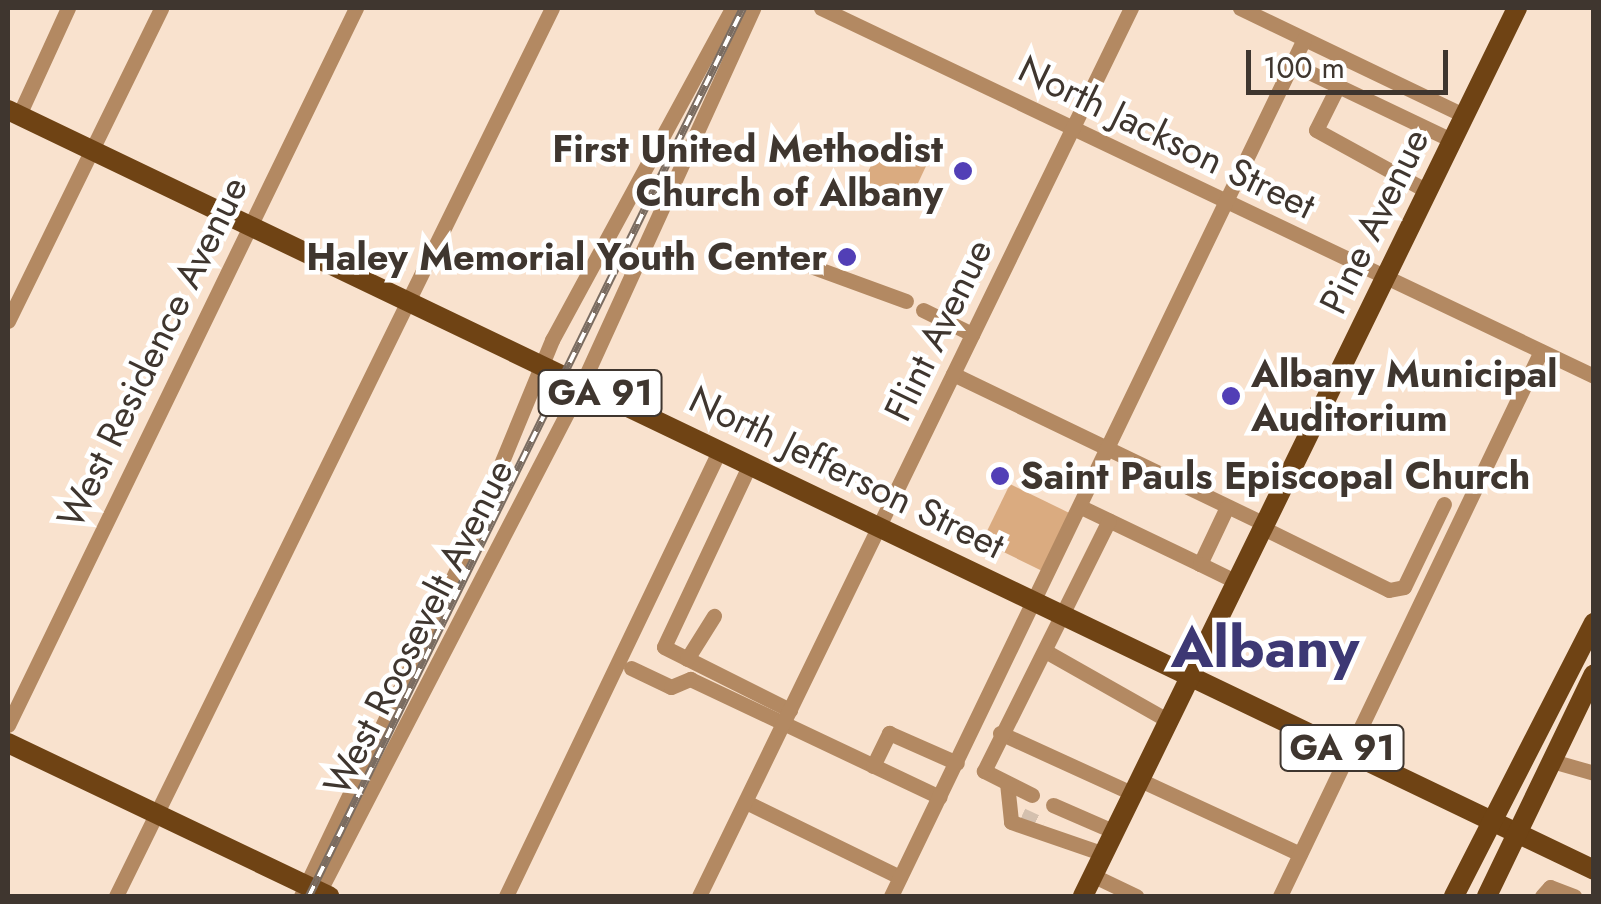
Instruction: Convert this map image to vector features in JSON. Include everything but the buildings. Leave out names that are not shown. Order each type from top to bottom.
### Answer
[{"type":"main road","name":"Pine Avenue","points":[[1084,896],[1517,8]]},
{"type":"main road","name":"North Jefferson Street","points":[[13,113],[1492,822]]},
{"type":"main road","points":[[1454,896],[1594,623]]},
{"type":"main road","points":[[1487,896],[1594,674]]},
{"type":"main road","points":[[8,743],[314,894]]},
{"type":"main road","name":"GA 91","points":[[1492,822],[1594,870]]},
{"type":"street","points":[[13,113],[68,8]]},
{"type":"street","points":[[8,321],[161,8]]},
{"type":"street","name":"West Residence Avenue","points":[[8,725],[14,693],[356,8]]},
{"type":"street","points":[[116,896],[552,8]]},
{"type":"street","name":"West Roosevelt Avenue","points":[[314,894],[463,556],[540,364],[732,8]]},
{"type":"street","name":"West Roosevelt Avenue","points":[[314,894],[582,384],[752,8]]},
{"type":"street","name":"North Jackson Street","points":[[822,8],[1594,376]]},
{"type":"street","name":"Flint Avenue","points":[[700,896],[1131,8]]},
{"type":"street","points":[[1240,8],[1463,115]]},
{"type":"street","points":[[891,896],[1304,39]]},
{"type":"street","points":[[1292,64],[1451,140]]},
{"type":"street","points":[[1338,86],[1316,130],[1427,191]]},
{"type":"street","points":[[813,267],[906,301]]},
{"type":"street","points":[[923,310],[972,334]]},
{"type":"street","points":[[1280,896],[1541,351]]},
{"type":"street","points":[[953,374],[1389,590],[1404,587],[1444,504]]},
{"type":"street","points":[[506,896],[720,450]]},
{"type":"street","points":[[750,464],[664,647],[873,766],[940,797]]},
{"type":"street","points":[[1081,507],[1237,582]]},
{"type":"street","points":[[1200,564],[1227,507]]},
{"type":"street","points":[[1032,795],[984,771],[1000,734],[1066,616],[1108,520]]},
{"type":"street","points":[[687,658],[714,616]]},
{"type":"street","points":[[1048,652],[1169,721]]},
{"type":"street","points":[[631,668],[671,687],[690,679],[787,716]]},
{"type":"street","points":[[873,766],[890,733],[957,763]]},
{"type":"street","points":[[1000,734],[1300,854]]},
{"type":"street","points":[[1552,761],[1594,773]]},
{"type":"street","points":[[1006,783],[1003,805],[1011,822],[1045,838],[1050,828],[1104,854]]},
{"type":"street","points":[[746,802],[900,877]]},
{"type":"street","points":[[1003,805],[1022,815]]},
{"type":"street","points":[[1053,805],[1115,832]]},
{"type":"street","points":[[1094,876],[1136,896]]},
{"type":"street","points":[[1542,896],[1550,887],[1574,896]]},
{"type":"shaded area","points":[[882,142],[927,163],[908,204],[863,183]]},
{"type":"shaded area","points":[[1010,484],[1069,513],[1041,570],[982,542]]},
{"type":"tunnel","points":[[1022,815],[1043,825]]},
{"type":"railway","points":[[309,896],[743,8]]},
{"type":"place","name":"First United Methodist Church of Albany","points":[[963,171]]},
{"type":"place","name":"Haley Memorial Youth Center","points":[[847,257]]},
{"type":"place","name":"Albany Municipal Auditorium","points":[[1231,396]]},
{"type":"place","name":"Saint Pauls Episcopal Church","points":[[1000,476]]},
{"type":"district","name":"Albany","points":[[1265,647]]}]
